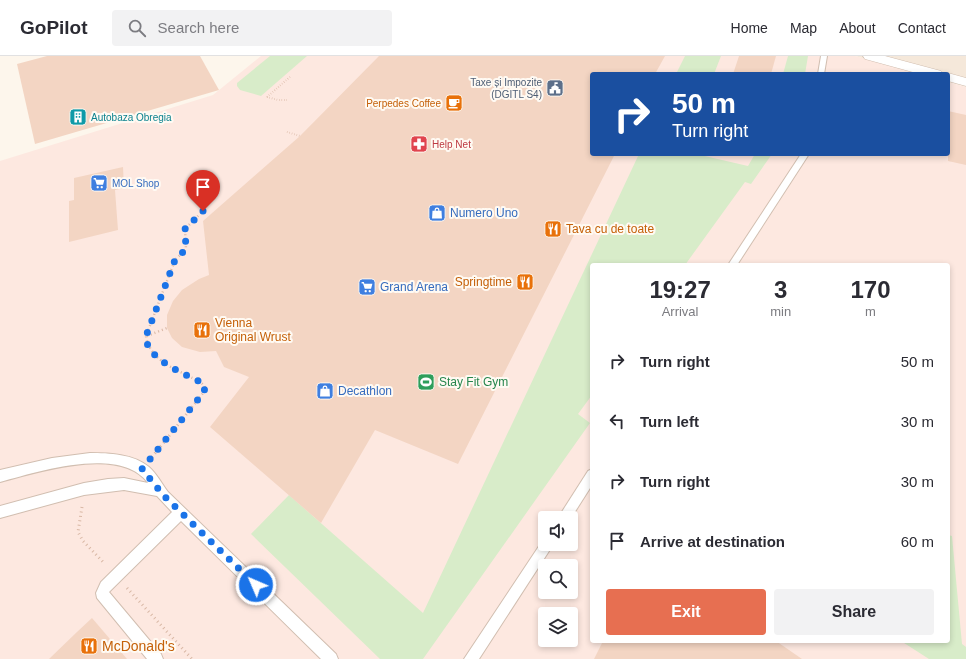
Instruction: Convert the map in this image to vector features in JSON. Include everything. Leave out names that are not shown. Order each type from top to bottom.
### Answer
[{"type":"street","points":[[870,56],[929,72]]},
{"type":"street","points":[[950,78],[966,82]]},
{"type":"lane","points":[[821,72],[824,56]]},
{"type":"lane","points":[[733,263],[804,156]]},
{"type":"lane","points":[[0,476],[59,463],[94,458],[120,461],[142,469],[160,491],[331,659]]},
{"type":"lane","points":[[569,511],[590,478]]},
{"type":"lane","points":[[0,512],[97,486],[124,484],[160,491]]},
{"type":"lane","points":[[156,659],[102,594],[105,586],[181,512]]},
{"type":"lane","points":[[471,659],[541,551]]},
{"type":"path","points":[[287,100],[278,100],[267,97],[291,76]]},
{"type":"path","points":[[277,82],[282,84]]},
{"type":"path","points":[[287,132],[300,136]]},
{"type":"path","points":[[142,469],[204,392],[205,387],[202,383],[166,364],[155,356],[146,342],[146,336],[175,260],[186,249],[185,229],[203,211]]},
{"type":"path","points":[[146,336],[167,328]]},
{"type":"shaded area","points":[[261,56],[855,56],[913,72],[590,72],[590,156],[950,156],[950,83],[966,87],[966,659],[0,659],[0,161],[213,95]]},
{"type":"shaded area","points":[[855,56],[966,56],[966,87],[950,83],[950,72],[913,72]]},
{"type":"green space","points":[[270,56],[307,56],[261,96],[240,90],[237,83]]},
{"type":"green space","points":[[685,56],[721,56],[715,72],[677,72]]},
{"type":"green space","points":[[788,56],[808,56],[805,72],[784,72]]},
{"type":"green space","points":[[638,156],[705,156],[748,166],[754,156],[771,156],[751,184],[745,182],[686,263],[590,263],[590,398],[578,414],[590,423],[423,659],[380,659],[251,534],[289,495],[423,613]]},
{"type":"green space","points":[[950,536],[952,536],[962,644],[966,647],[966,659],[929,659],[904,643],[950,643]]},
{"type":"building","name":"Autobaza Obregia","points":[[47,56],[200,56],[219,90],[35,144],[17,64]]},
{"type":"building","name":"Grand Arena","points":[[379,56],[665,56],[656,72],[590,72],[590,156],[614,156],[458,464],[375,430],[321,523],[210,427],[249,377],[224,367],[216,351],[200,352],[182,347],[172,338],[167,328],[167,315],[173,301],[182,290],[199,279],[209,275],[203,221],[300,136]]},
{"type":"building","points":[[739,56],[776,56],[772,72],[734,72]]},
{"type":"building","points":[[950,111],[966,115],[966,165],[948,161],[948,156],[950,156]]},
{"type":"building","points":[[123,167],[124,188],[115,190],[118,230],[69,242],[69,201],[74,200],[74,178]]},
{"type":"building","name":"McDonald's","points":[[92,618],[127,659],[49,659],[77,632]]},
{"type":"building","points":[[602,643],[779,643],[802,659],[594,659]]},
{"type":"place","name":"Taxe și Impozite (DGITL S4)","points":[[555,88]]},
{"type":"place","name":"Perpedes Coffee","points":[[454,103]]},
{"type":"place","name":"Autobaza Obregia","points":[[78,117]]},
{"type":"place","name":"Help Net","points":[[419,144]]},
{"type":"place","name":"MOL Shop","points":[[99,183]]},
{"type":"place","name":"Numero Uno","points":[[437,213]]},
{"type":"place","name":"Tava cu de toate","points":[[553,229]]},
{"type":"place","name":"Springtime","points":[[525,282]]},
{"type":"place","name":"Grand Arena","points":[[367,287]]},
{"type":"place","name":"Vienna Original Wrust","points":[[202,330]]},
{"type":"place","name":"Stay Fit Gym","points":[[426,382]]},
{"type":"place","name":"Decathlon","points":[[325,391]]},
{"type":"place","name":"McDonald's","points":[[89,646]]},
{"type":"route","points":[[203,211],[185,229],[186,249],[175,260],[146,336],[146,342],[155,356],[166,364],[202,383],[205,387],[204,392],[142,469],[164,496],[256,585]]}]
